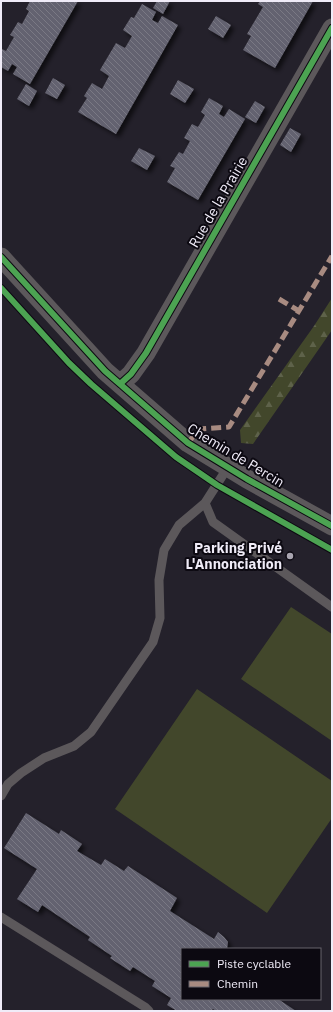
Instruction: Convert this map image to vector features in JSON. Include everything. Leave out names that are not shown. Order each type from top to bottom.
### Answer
[{"type":"street","name":"Rue de la Prairie","points":[[120,384],[131,374],[146,353],[332,28]]},
{"type":"street","name":"Chemin de Percin","points":[[1,257],[105,372],[188,443],[332,526]]},
{"type":"lane","points":[[1,796],[8,784],[21,773],[44,758],[74,746],[91,732],[153,642],[160,618],[159,580],[164,550],[179,524],[205,503],[228,467]]},
{"type":"lane","points":[[205,503],[213,522],[332,607]]},
{"type":"lane","points":[[1,917],[149,1011]]},
{"type":"green space","points":[[332,298],[332,330],[253,444],[241,443],[240,430],[314,326]]},
{"type":"green space","points":[[291,607],[332,634],[332,741],[241,679]]},
{"type":"green space","points":[[197,689],[332,781],[332,818],[267,913],[115,809]]},
{"type":"building","points":[[30,1],[78,1],[30,84],[13,74],[17,67],[12,64],[8,71],[1,67],[1,52],[2,49],[6,51],[14,37],[10,35],[18,22],[22,24],[29,11],[26,9]]},
{"type":"building","points":[[157,1],[170,1],[163,14],[153,8]]},
{"type":"building","points":[[260,1],[313,1],[275,68],[243,50],[251,36],[247,34],[263,7],[258,4]]},
{"type":"building","points":[[142,4],[156,12],[152,20],[158,23],[162,16],[178,25],[116,134],[78,112],[87,98],[84,96],[92,83],[102,89],[109,76],[100,70],[116,43],[125,48],[132,36],[123,30],[131,17],[134,18]]},
{"type":"building","points":[[216,16],[231,25],[223,38],[208,29]]},
{"type":"building","points":[[53,78],[65,85],[57,99],[45,93]]},
{"type":"building","points":[[178,80],[194,89],[185,103],[170,94]]},
{"type":"building","points":[[26,84],[37,91],[29,106],[17,99]]},
{"type":"building","points":[[209,98],[223,106],[219,114],[224,117],[229,109],[245,119],[198,200],[167,182],[175,168],[170,166],[179,152],[183,154],[190,141],[184,138],[192,124],[198,127],[205,115],[201,112]]},
{"type":"building","points":[[255,101],[265,107],[256,123],[245,117]]},
{"type":"building","points":[[290,128],[301,134],[291,152],[280,145]]},
{"type":"building","points":[[139,148],[155,156],[147,170],[131,161]]},
{"type":"building","points":[[26,813],[59,834],[61,830],[82,844],[77,851],[101,865],[105,859],[124,871],[128,866],[177,898],[170,911],[214,939],[218,932],[224,937],[228,942],[227,948],[181,948],[181,1000],[280,1000],[296,1011],[216,1011],[213,1009],[211,1011],[177,1011],[167,1005],[171,998],[152,986],[155,981],[133,967],[130,971],[110,958],[112,956],[88,940],[90,937],[42,905],[38,912],[17,899],[37,869],[4,848]]},
{"type":"marked path","points":[[188,443],[199,429],[229,427],[332,256]]},
{"type":"marked path","points":[[279,299],[299,311]]},
{"type":"cycle path","points":[[120,384],[131,374],[146,353],[332,28]]},
{"type":"cycle path","points":[[1,257],[105,371],[188,443],[247,479],[332,526]]},
{"type":"cycle path","points":[[1,288],[69,363],[91,384],[176,457],[217,485],[332,550]]},
{"type":"place","name":"Parking Privé L'Annonciation","points":[[290,556]]}]
